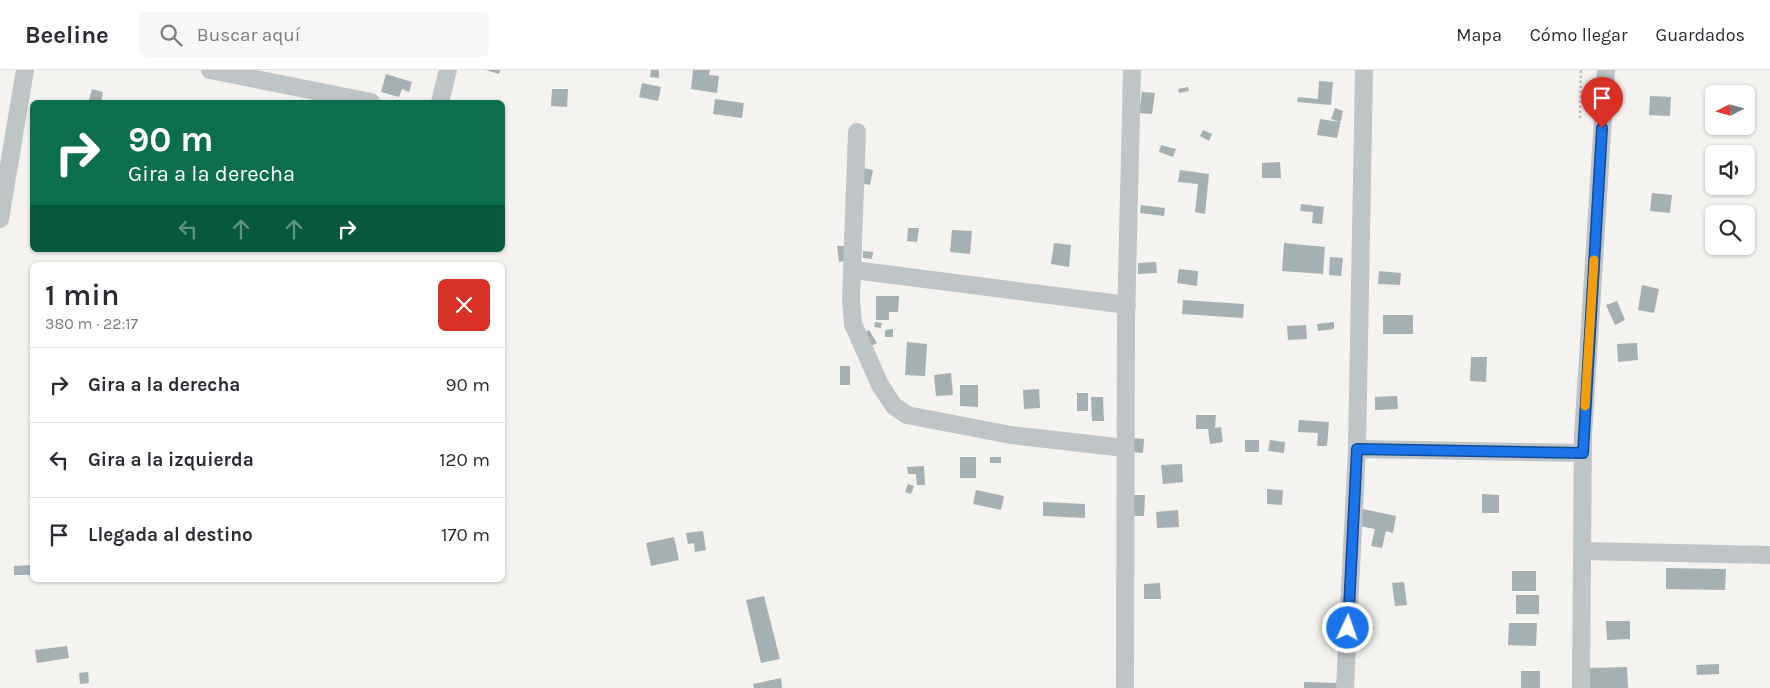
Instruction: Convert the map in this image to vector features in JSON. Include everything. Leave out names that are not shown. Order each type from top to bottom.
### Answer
[{"type":"street","points":[[0,219],[25,70]]},
{"type":"street","points":[[216,70],[361,100]]},
{"type":"street","points":[[440,100],[448,70]]},
{"type":"street","points":[[1125,688],[1126,305],[1132,70]]},
{"type":"street","points":[[1344,688],[1357,449],[1364,70]]},
{"type":"street","points":[[1581,688],[1583,453],[1606,70]]},
{"type":"street","points":[[857,132],[854,270],[851,299],[853,324],[880,385],[894,406],[907,416],[1011,435],[1125,448]]},
{"type":"street","points":[[854,270],[1126,305]]},
{"type":"street","points":[[1357,449],[1583,453]]},
{"type":"street","points":[[1582,551],[1770,555]]},
{"type":"path","points":[[1580,118],[1581,70]]},
{"type":"building","points":[[486,70],[500,70],[499,74]]},
{"type":"building","points":[[651,70],[659,70],[659,78],[650,77]]},
{"type":"building","points":[[693,70],[710,70],[709,75],[719,76],[717,93],[691,89]]},
{"type":"building","points":[[386,74],[412,82],[409,92],[402,89],[399,97],[381,92]]},
{"type":"building","points":[[1319,81],[1333,82],[1331,105],[1297,102],[1298,97],[1318,99]]},
{"type":"building","points":[[642,83],[661,87],[658,101],[639,97]]},
{"type":"building","points":[[1188,87],[1189,91],[1179,93],[1178,89]]},
{"type":"building","points":[[92,89],[103,92],[101,100],[89,100]]},
{"type":"building","points":[[552,89],[568,89],[567,107],[551,106]]},
{"type":"building","points":[[1142,92],[1155,93],[1152,114],[1139,113]]},
{"type":"building","points":[[1650,96],[1671,97],[1670,116],[1649,115]]},
{"type":"building","points":[[715,99],[744,103],[742,118],[713,114]]},
{"type":"building","points":[[1335,108],[1343,111],[1337,138],[1317,135],[1320,119],[1340,122],[1331,119]]},
{"type":"building","points":[[1203,130],[1212,134],[1209,141],[1200,136]]},
{"type":"building","points":[[1161,145],[1176,149],[1173,157],[1159,152]]},
{"type":"building","points":[[1280,162],[1281,178],[1262,178],[1262,163]]},
{"type":"building","points":[[859,167],[873,170],[870,185],[856,182]]},
{"type":"building","points":[[1180,170],[1209,174],[1205,214],[1195,212],[1198,184],[1178,182]]},
{"type":"building","points":[[1652,193],[1672,195],[1670,213],[1650,211]]},
{"type":"building","points":[[1301,204],[1324,207],[1322,224],[1312,223],[1313,212],[1300,211]]},
{"type":"building","points":[[1141,205],[1165,208],[1164,216],[1140,213]]},
{"type":"building","points":[[908,228],[919,228],[917,242],[907,241]]},
{"type":"building","points":[[952,230],[972,231],[970,254],[950,252]]},
{"type":"building","points":[[1054,243],[1071,245],[1069,267],[1051,264]]},
{"type":"building","points":[[1284,243],[1325,247],[1323,274],[1282,271]]},
{"type":"building","points":[[837,246],[844,246],[845,261],[839,262]]},
{"type":"building","points":[[863,251],[873,252],[872,259],[863,258]]},
{"type":"building","points":[[1330,257],[1343,258],[1341,276],[1329,275]]},
{"type":"building","points":[[1156,262],[1157,273],[1138,274],[1138,263]]},
{"type":"building","points":[[1179,269],[1198,271],[1197,286],[1177,283]]},
{"type":"building","points":[[1379,271],[1401,273],[1400,285],[1378,284]]},
{"type":"building","points":[[1642,285],[1659,289],[1654,313],[1638,310]]},
{"type":"building","points":[[876,296],[899,296],[898,312],[889,312],[889,320],[876,320]]},
{"type":"building","points":[[1183,300],[1244,304],[1243,318],[1182,314]]},
{"type":"building","points":[[1617,301],[1625,320],[1615,325],[1606,305]]},
{"type":"building","points":[[1383,315],[1413,315],[1413,334],[1383,334]]},
{"type":"building","points":[[875,322],[882,323],[881,328],[874,327]]},
{"type":"building","points":[[1334,322],[1334,329],[1318,331],[1317,324]]},
{"type":"building","points":[[1306,325],[1307,339],[1288,340],[1287,326]]},
{"type":"building","points":[[893,329],[893,337],[885,337],[885,330]]},
{"type":"building","points":[[869,330],[877,343],[871,346],[863,333]]},
{"type":"building","points":[[907,342],[927,344],[925,376],[905,375]]},
{"type":"building","points":[[1637,343],[1638,360],[1618,362],[1617,344]]},
{"type":"building","points":[[1471,357],[1487,357],[1486,382],[1470,381]]},
{"type":"building","points":[[840,366],[850,366],[850,385],[840,385]]},
{"type":"building","points":[[951,373],[953,395],[936,396],[934,375]]},
{"type":"building","points":[[960,385],[978,385],[978,407],[960,406]]},
{"type":"building","points":[[1039,389],[1040,408],[1024,409],[1023,390]]},
{"type":"building","points":[[1077,393],[1088,393],[1088,411],[1077,411]]},
{"type":"building","points":[[1397,396],[1398,409],[1375,410],[1375,397]]},
{"type":"building","points":[[1091,397],[1103,397],[1104,421],[1092,421]]},
{"type":"building","points":[[1196,415],[1216,415],[1215,428],[1221,427],[1223,442],[1210,444],[1208,429],[1196,429]]},
{"type":"building","points":[[1299,420],[1329,422],[1327,446],[1317,446],[1318,433],[1298,432]]},
{"type":"building","points":[[1134,438],[1144,439],[1143,453],[1132,452]]},
{"type":"building","points":[[1245,440],[1259,440],[1259,452],[1245,452]]},
{"type":"building","points":[[1270,440],[1285,442],[1284,453],[1268,451]]},
{"type":"building","points":[[960,457],[976,457],[976,478],[960,478]]},
{"type":"building","points":[[990,457],[1001,457],[1001,463],[990,463]]},
{"type":"building","points":[[1182,464],[1183,482],[1163,484],[1161,465]]},
{"type":"building","points":[[924,466],[925,485],[917,485],[916,474],[908,474],[907,467]]},
{"type":"building","points":[[908,484],[914,486],[911,494],[905,492]]},
{"type":"building","points":[[1267,489],[1283,490],[1282,505],[1267,504]]},
{"type":"building","points":[[976,490],[1004,496],[1001,510],[973,504]]},
{"type":"building","points":[[1482,494],[1499,495],[1499,513],[1482,513]]},
{"type":"building","points":[[1133,495],[1145,495],[1144,516],[1133,516]]},
{"type":"building","points":[[1043,502],[1085,504],[1085,518],[1043,516]]},
{"type":"building","points":[[1363,509],[1396,516],[1393,533],[1386,531],[1382,548],[1371,546],[1375,529],[1359,526]]},
{"type":"building","points":[[1178,510],[1179,527],[1157,528],[1156,512]]},
{"type":"building","points":[[703,531],[706,550],[695,552],[694,543],[688,544],[686,533]]},
{"type":"building","points":[[674,537],[679,560],[651,566],[646,543]]},
{"type":"building","points":[[30,565],[30,575],[14,575],[14,566]]},
{"type":"building","points":[[1666,568],[1726,569],[1725,590],[1666,589]]},
{"type":"building","points":[[1512,571],[1536,571],[1536,591],[1512,591]]},
{"type":"building","points":[[1404,582],[1407,605],[1395,606],[1392,583]]},
{"type":"building","points":[[1160,583],[1161,599],[1144,599],[1144,584]]},
{"type":"building","points":[[1516,595],[1539,595],[1539,614],[1516,614]]},
{"type":"building","points":[[764,596],[780,659],[761,663],[746,600]]},
{"type":"building","points":[[1606,621],[1630,621],[1630,639],[1607,640]]},
{"type":"building","points":[[1509,623],[1537,623],[1536,646],[1508,645]]},
{"type":"building","points":[[67,646],[69,658],[37,663],[35,650]]},
{"type":"building","points":[[1719,664],[1719,674],[1697,675],[1696,665]]},
{"type":"building","points":[[1627,667],[1628,688],[1589,688],[1589,668]]},
{"type":"building","points":[[1521,671],[1540,671],[1540,688],[1521,688]]},
{"type":"building","points":[[88,672],[89,683],[80,684],[79,673]]},
{"type":"building","points":[[781,678],[782,688],[754,688],[753,684]]},
{"type":"building","points":[[1304,682],[1337,683],[1337,688],[1304,688]]},
{"type":"slow traffic","points":[[1585,406],[1594,260]]},
{"type":"route","points":[[1348,628],[1357,449],[1583,453],[1602,128]]}]
